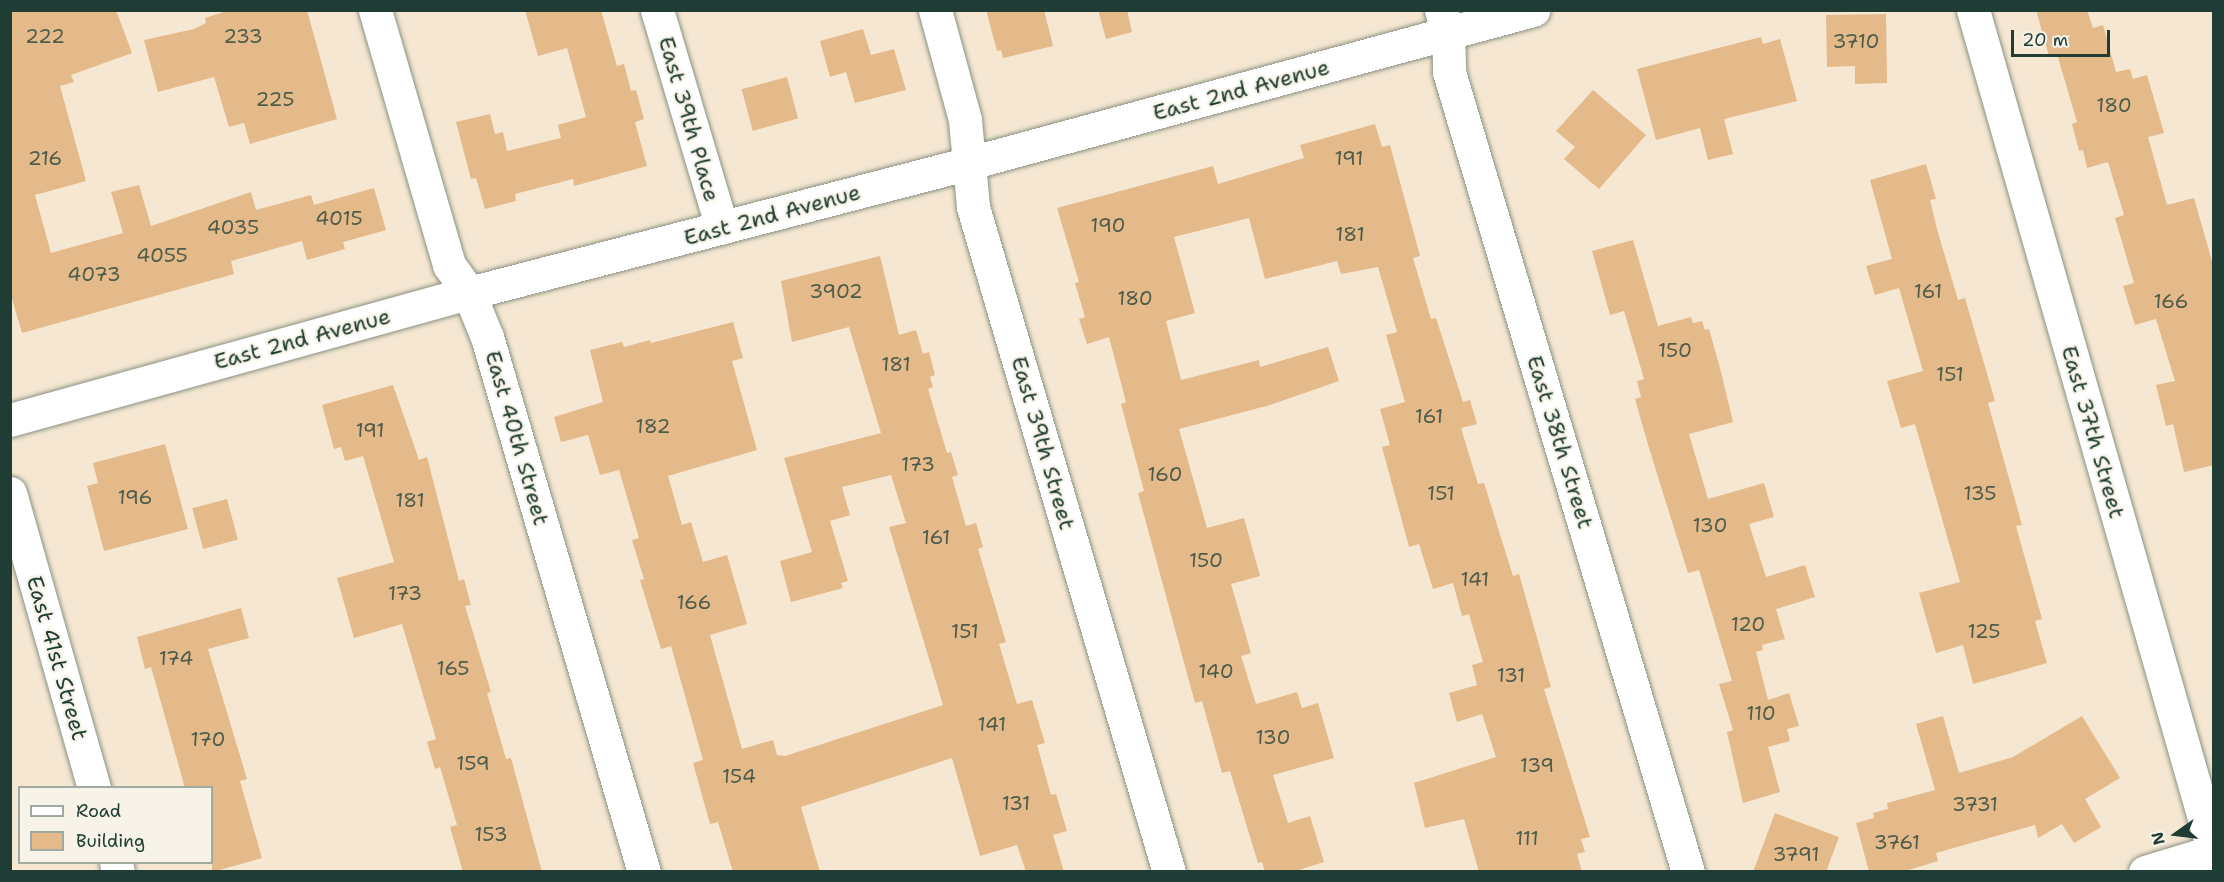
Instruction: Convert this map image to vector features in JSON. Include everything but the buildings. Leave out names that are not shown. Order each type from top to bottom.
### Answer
[{"type":"street","name":"East 40th Street","points":[[375,10],[449,265],[469,293],[487,337],[644,872]]},
{"type":"street","name":"East 39th Place","points":[[657,10],[722,228]]},
{"type":"street","name":"East 39th Street","points":[[935,10],[966,120],[966,164],[973,207],[1169,872]]},
{"type":"street","name":"East 2nd Avenue","points":[[10,420],[469,293],[966,164],[1445,22],[1533,10]]},
{"type":"street","name":"East 37th Street","points":[[1973,10],[2213,852]]},
{"type":"street","name":"East 38th Street","points":[[1445,22],[1449,72],[1689,872]]},
{"type":"street","name":"East 41st Street","points":[[10,493],[93,786]]},
{"type":"street","points":[[2145,872],[2213,852]]}]
